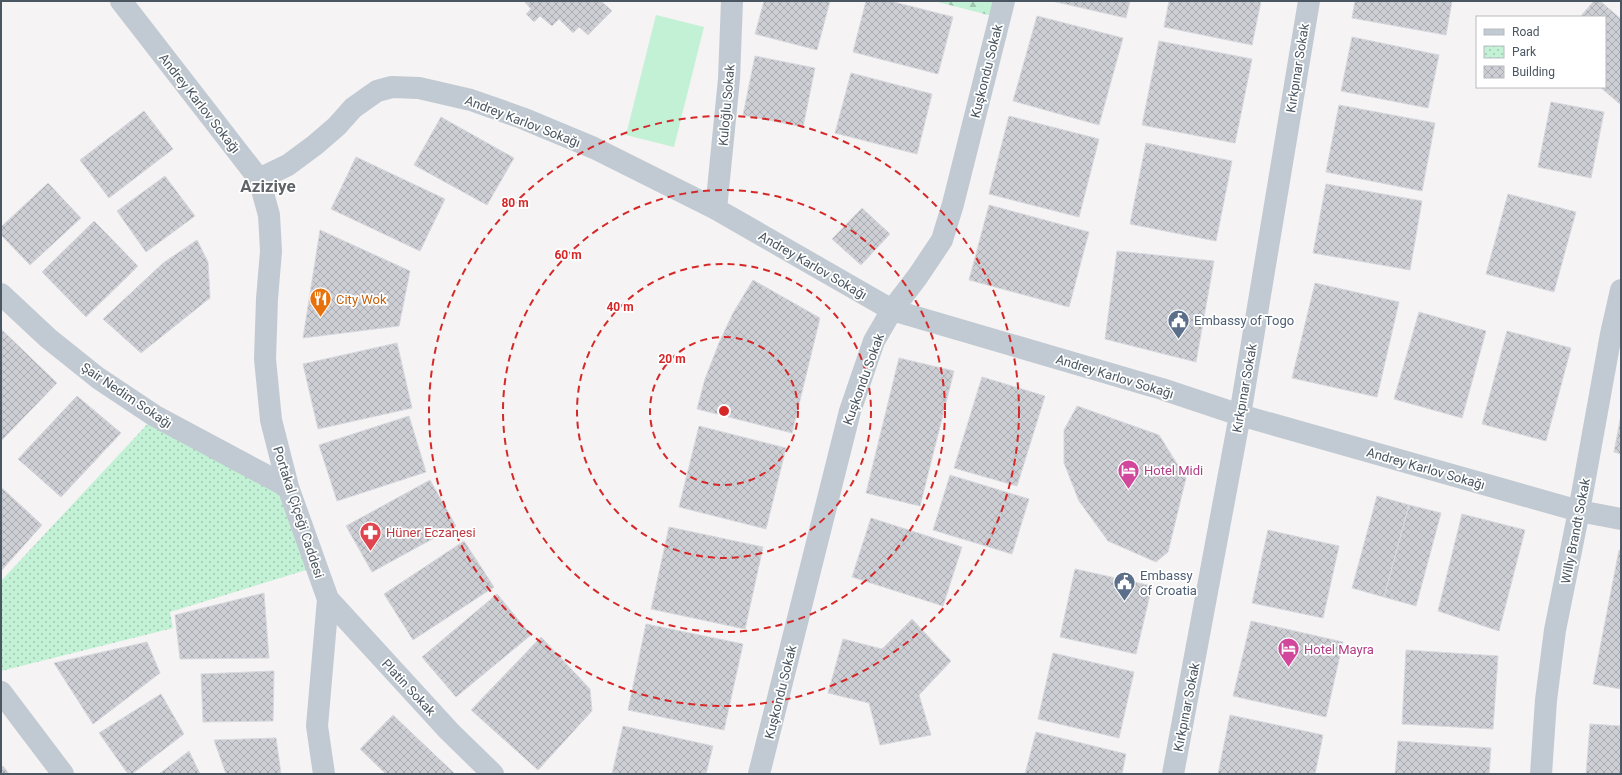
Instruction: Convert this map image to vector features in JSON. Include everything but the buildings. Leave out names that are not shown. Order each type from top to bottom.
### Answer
[{"type":"street","name":"Andrey Karlov Sokağı","points":[[121,1],[259,179],[288,165],[315,145],[337,126],[353,108],[377,91],[392,87],[419,88],[471,100],[522,118],[594,148],[716,209],[892,310],[1162,389],[1240,415],[1579,511],[1621,519]]},
{"type":"street","name":"Kuloğlu Sokak","points":[[716,209],[729,79],[732,1]]},
{"type":"street","name":"Kuşkondu Sokak","points":[[759,774],[850,411],[874,341],[892,310],[918,276],[942,240],[953,204],[1004,1]]},
{"type":"street","name":"Kırkpınar Sokak","points":[[1173,774],[1240,415],[1309,1]]},
{"type":"street","name":"Portakal Çiçeği Caddesi","points":[[259,179],[269,215],[271,251],[265,359],[271,420],[288,486],[328,599],[317,726],[326,772]]},
{"type":"street","name":"Willy Brandt Sokak","points":[[1541,774],[1546,700],[1555,630],[1579,511],[1611,334],[1621,290]]},
{"type":"street","name":"Şair Nedim Sokağı","points":[[1,294],[48,338],[104,382],[155,416],[288,486]]},
{"type":"street","name":"Platin Sokak","points":[[328,599],[449,730],[493,774]]},
{"type":"street","points":[[1,692],[62,774]]},
{"type":"green space","points":[[934,1],[1004,1],[1000,18]]},
{"type":"green space","points":[[656,15],[704,27],[674,147],[626,135]]},
{"type":"green space","points":[[155,416],[288,487],[316,567],[170,612],[173,628],[1,671],[1,581]]},
{"type":"place","name":"City Wok","points":[[320,318]]},
{"type":"place","name":"Embassy of Togo","points":[[1178,340]]},
{"type":"place","name":"Hotel Midi","points":[[1129,490]]},
{"type":"place","name":"Hüner Eczanesi","points":[[371,552]]},
{"type":"place","name":"Embassy of Croatia","points":[[1125,602]]},
{"type":"place","name":"Hotel Mayra","points":[[1288,668]]},
{"type":"district","name":"Aziziye","points":[[268,186]]}]
